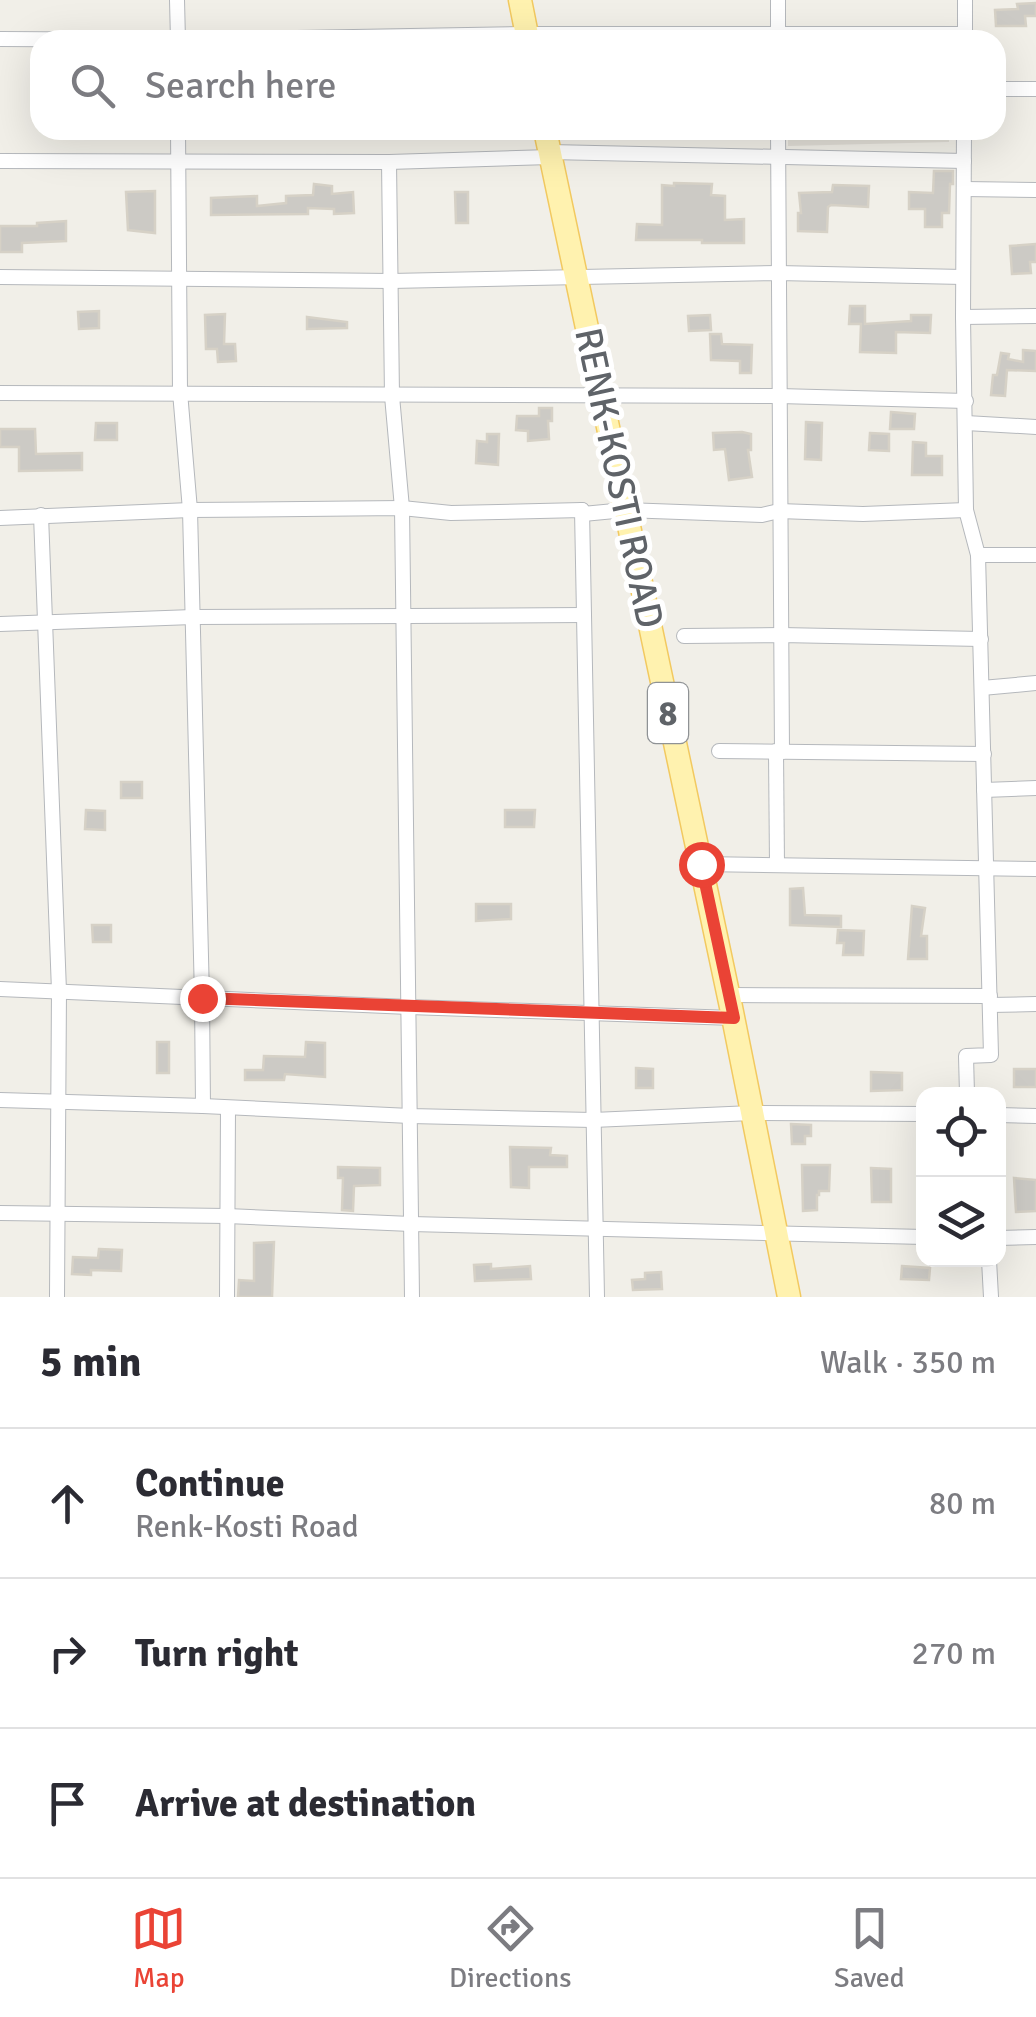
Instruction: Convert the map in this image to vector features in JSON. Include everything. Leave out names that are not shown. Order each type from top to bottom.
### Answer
[{"type":"main road","points":[[520,0],[526,30]]},
{"type":"main road","name":"RENK-KOSTI ROAD","points":[[549,147],[731,1007],[788,1297]]},
{"type":"street","points":[[177,0],[178,30]]},
{"type":"street","points":[[778,0],[778,30]]},
{"type":"street","points":[[965,0],[965,30]]},
{"type":"street","points":[[0,39],[30,39]]},
{"type":"street","points":[[1006,90],[1036,89]]},
{"type":"street","points":[[178,140],[180,392],[190,510],[202,1106]]},
{"type":"street","points":[[777,865],[781,635],[778,140]]},
{"type":"street","points":[[964,140],[966,510],[978,554],[991,1055],[966,1056],[966,1087]]},
{"type":"street","points":[[0,160],[389,162],[549,147],[964,162]]},
{"type":"street","points":[[389,162],[392,396],[402,508],[412,1297]]},
{"type":"street","points":[[964,189],[1036,190]]},
{"type":"street","points":[[0,277],[390,281],[778,272],[964,277]]},
{"type":"street","points":[[963,317],[1036,316]]},
{"type":"street","points":[[0,394],[779,396],[966,402]]},
{"type":"street","points":[[966,423],[1036,428]]},
{"type":"street","points":[[0,518],[190,510],[582,510]]},
{"type":"street","points":[[582,510],[583,514],[624,510],[762,515],[779,511],[863,514],[966,510]]},
{"type":"street","points":[[582,510],[597,1297]]},
{"type":"street","points":[[41,514],[59,991],[57,1297]]},
{"type":"street","points":[[978,554],[1036,555]]},
{"type":"street","points":[[0,624],[192,617],[584,615]]},
{"type":"street","points":[[684,636],[980,639]]},
{"type":"street","points":[[982,688],[1036,683]]},
{"type":"street","points":[[718,751],[984,754]]},
{"type":"street","points":[[984,790],[1036,788]]},
{"type":"street","points":[[701,864],[1036,869]]},
{"type":"street","points":[[0,989],[592,1014],[990,1000],[1036,1004]]},
{"type":"street","points":[[0,1100],[593,1120],[752,1114],[916,1114]]},
{"type":"street","points":[[228,1109],[228,1297]]},
{"type":"street","points":[[1006,1116],[1036,1116]]},
{"type":"street","points":[[0,1213],[916,1237]]},
{"type":"street","points":[[1006,1238],[1036,1237]]},
{"type":"street","points":[[990,1267],[991,1297]]},
{"type":"shaded area","points":[[788,140],[949,140],[949,142],[788,146]]},
{"type":"building","points":[[1036,3],[1036,16],[1025,16],[1026,26],[996,26],[995,10]]},
{"type":"building","points":[[934,171],[953,171],[949,213],[942,213],[942,227],[925,227],[925,209],[909,209],[909,192],[933,193]]},
{"type":"building","points":[[314,184],[332,186],[332,194],[353,192],[354,213],[334,214],[334,209],[308,208],[308,214],[211,215],[211,198],[257,196],[257,206],[286,203],[286,196],[313,195]]},
{"type":"building","points":[[712,184],[711,195],[725,196],[725,220],[744,219],[744,243],[636,240],[637,224],[662,225],[662,185]]},
{"type":"building","points":[[833,185],[869,186],[868,207],[831,205],[827,232],[798,231],[799,193],[832,192]]},
{"type":"building","points":[[155,191],[155,233],[128,230],[126,192]]},
{"type":"building","points":[[455,192],[468,192],[468,223],[456,223]]},
{"type":"building","points":[[66,221],[66,241],[22,243],[22,252],[0,252],[0,226]]},
{"type":"building","points":[[1036,244],[1036,262],[1030,262],[1031,273],[1012,274],[1010,246]]},
{"type":"building","points":[[850,306],[865,306],[865,324],[911,321],[911,315],[931,315],[930,333],[896,332],[896,353],[860,352],[861,324],[849,324]]},
{"type":"building","points":[[99,311],[99,328],[79,329],[78,312]]},
{"type":"building","points":[[225,314],[224,344],[235,344],[236,361],[218,362],[217,349],[206,349],[205,315]]},
{"type":"building","points":[[710,315],[711,330],[689,331],[688,316]]},
{"type":"building","points":[[307,317],[347,322],[347,328],[307,329]]},
{"type":"building","points":[[710,334],[721,334],[722,344],[752,345],[751,373],[740,373],[740,361],[711,360]]},
{"type":"building","points":[[1023,350],[1036,351],[1036,371],[1007,370],[1005,396],[991,395],[1001,353],[1023,362]]},
{"type":"building","points":[[539,408],[552,408],[549,439],[528,441],[528,431],[516,430],[517,416],[539,416]]},
{"type":"building","points":[[891,412],[915,414],[914,429],[890,429]]},
{"type":"building","points":[[806,422],[822,423],[821,460],[805,459]]},
{"type":"building","points":[[96,423],[117,423],[117,440],[95,440]]},
{"type":"building","points":[[0,429],[35,429],[36,454],[82,453],[82,470],[19,471],[19,447],[0,447]]},
{"type":"building","points":[[713,433],[751,434],[748,450],[752,477],[729,480],[725,449],[714,450]]},
{"type":"building","points":[[870,433],[889,434],[889,451],[869,450]]},
{"type":"building","points":[[487,434],[499,434],[498,465],[476,463],[477,441],[487,442]]},
{"type":"building","points":[[913,442],[926,443],[926,456],[942,456],[942,475],[912,475]]},
{"type":"building","points":[[121,782],[142,782],[142,798],[121,798]]},
{"type":"building","points":[[86,810],[105,811],[105,830],[85,829]]},
{"type":"building","points":[[505,810],[535,810],[534,827],[505,827]]},
{"type":"building","points":[[803,888],[805,915],[841,916],[841,927],[790,925],[790,889]]},
{"type":"building","points":[[476,904],[511,904],[511,919],[476,921]]},
{"type":"building","points":[[912,906],[925,908],[921,936],[927,936],[927,959],[908,959]]},
{"type":"building","points":[[92,925],[111,925],[111,942],[93,942]]},
{"type":"building","points":[[838,930],[864,931],[863,955],[843,955],[844,943],[837,943]]},
{"type":"building","points":[[157,1042],[169,1042],[169,1073],[157,1073]]},
{"type":"building","points":[[306,1042],[325,1043],[325,1077],[285,1074],[284,1080],[245,1080],[245,1070],[263,1070],[264,1056],[305,1057]]},
{"type":"building","points":[[636,1068],[653,1069],[653,1088],[636,1088]]},
{"type":"building","points":[[1014,1069],[1036,1069],[1036,1087],[1014,1087]]},
{"type":"building","points":[[871,1072],[902,1073],[902,1090],[871,1091]]},
{"type":"building","points":[[791,1124],[811,1125],[811,1136],[805,1136],[805,1144],[792,1144]]},
{"type":"building","points":[[510,1147],[551,1148],[550,1155],[567,1156],[567,1167],[529,1167],[529,1188],[511,1187]]},
{"type":"building","points":[[802,1165],[830,1165],[829,1191],[819,1191],[817,1210],[803,1211]]},
{"type":"building","points":[[338,1167],[380,1168],[380,1185],[354,1186],[353,1211],[342,1210],[343,1178],[338,1178]]},
{"type":"building","points":[[871,1168],[891,1169],[891,1202],[872,1202]]},
{"type":"building","points":[[1014,1178],[1036,1180],[1036,1211],[1016,1212]]},
{"type":"building","points":[[274,1242],[272,1297],[238,1297],[239,1280],[254,1281],[254,1243]]},
{"type":"building","points":[[99,1249],[122,1250],[121,1271],[72,1274],[73,1257],[98,1258]]},
{"type":"building","points":[[491,1264],[491,1269],[530,1266],[531,1279],[475,1281],[474,1265]]},
{"type":"building","points":[[902,1266],[930,1268],[929,1280],[901,1279]]},
{"type":"building","points":[[661,1272],[662,1289],[633,1290],[632,1280],[645,1279],[645,1273]]},
{"type":"route","points":[[202,998],[734,1018],[701,864]]}]
